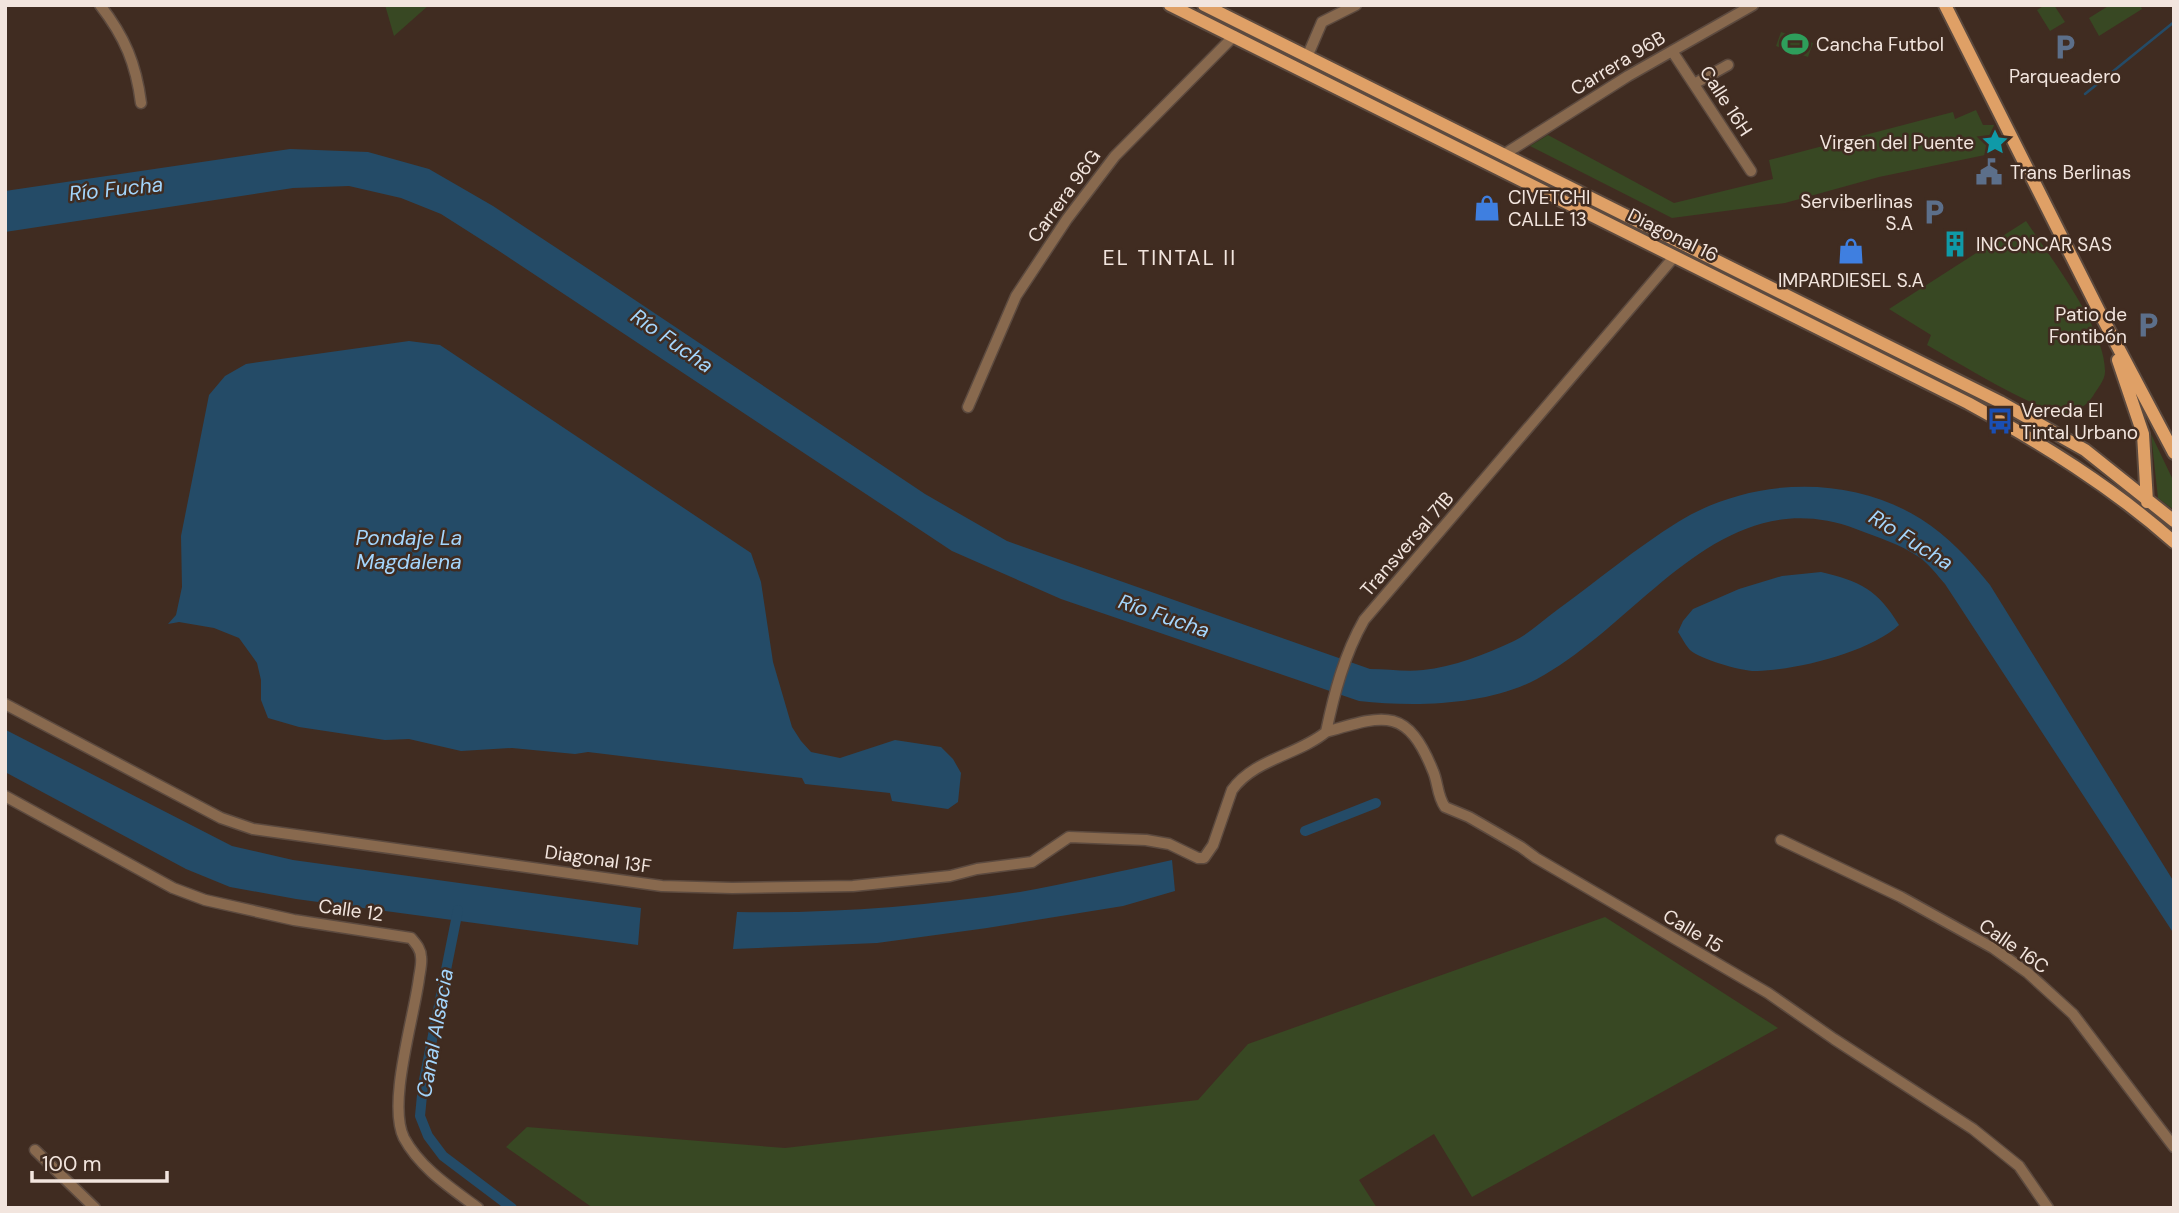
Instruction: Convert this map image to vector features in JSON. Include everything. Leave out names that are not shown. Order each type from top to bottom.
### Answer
[{"type":"main road","name":"Diagonal 16","points":[[1170,5],[2000,421],[2068,462],[2174,542]]},
{"type":"main road","name":"Diagonal 16","points":[[1205,5],[2000,402],[2085,450],[2174,521]]},
{"type":"main road","points":[[1945,5],[2102,317],[2174,453]]},
{"type":"main road","points":[[2102,317],[2140,421],[2145,450],[2147,520]]},
{"type":"street","points":[[100,5],[118,30],[132,60],[141,103]]},
{"type":"street","points":[[1307,57],[1322,23],[1356,5]]},
{"type":"street","name":"Carrera 96B","points":[[1503,155],[1672,51],[1753,5]]},
{"type":"street","name":"Carrera 96G","points":[[968,407],[1016,296],[1067,219],[1115,156],[1234,36]]},
{"type":"street","name":"Calle 16H","points":[[1672,51],[1751,171]]},
{"type":"street","points":[[1694,84],[1728,65]]},
{"type":"street","name":"Transversal 71B","points":[[1326,732],[1352,641],[1364,620],[1674,257]]},
{"type":"street","name":"Diagonal 13F","points":[[5,704],[220,818],[253,829],[662,886],[733,888],[853,886],[950,876],[977,869],[1032,862],[1069,837],[1146,840],[1170,844],[1198,858],[1204,858],[1209,855],[1232,790],[1237,783],[1264,764],[1292,753],[1326,732]]},
{"type":"street","name":"Calle 15","points":[[1326,732],[1375,718],[1395,720],[1408,728],[1433,771],[1445,807],[1469,817],[1768,993],[1834,1039],[1884,1069],[1997,1146],[2019,1166],[2048,1208]]},
{"type":"street","name":"Calle 12","points":[[5,796],[173,888],[205,900],[294,920],[411,938],[418,945],[422,956],[416,1005],[398,1098],[398,1119],[404,1137],[417,1157],[435,1175],[478,1208]]},
{"type":"street","name":"Calle 16C","points":[[1781,840],[1901,897],[1993,948],[2028,973],[2073,1014],[2174,1147]]},
{"type":"street","points":[[35,1150],[94,1208]]},
{"type":"green space","points":[[385,5],[429,5],[394,36]]},
{"type":"green space","points":[[2045,5],[2054,5],[2065,22],[2050,31],[2037,10]]},
{"type":"green space","points":[[2110,5],[2140,5],[2142,9],[2099,36],[2089,18]]},
{"type":"green space","name":"Cancha Futbol","points":[[1781,32],[1813,43],[1808,57],[1776,46]]},
{"type":"green space","points":[[1976,110],[1983,125],[1995,125],[2004,147],[1985,155],[1879,177],[1785,203],[1672,218],[1530,146],[1548,135],[1674,203],[1773,179],[1769,160],[1953,112],[1955,119]]},
{"type":"green space","points":[[2026,221],[2075,294],[2087,315],[2103,355],[2105,375],[2093,396],[2078,409],[2067,413],[2054,411],[2018,396],[1927,345],[1931,335],[1889,309]]},
{"type":"green space","points":[[2151,434],[2174,482],[2174,510],[2158,498]]},
{"type":"green space","points":[[1605,917],[1778,1028],[1472,1197],[1434,1134],[1359,1180],[1377,1208],[593,1208],[506,1147],[527,1127],[785,1148],[1198,1100],[1248,1044]]},
{"type":"water","name":"Río Fucha","points":[[290,149],[368,152],[429,169],[493,206],[925,494],[1007,541],[1370,669],[1410,671],[1434,668],[1493,651],[1531,631],[1662,532],[1706,507],[1736,496],[1799,487],[1831,488],[1893,504],[1940,533],[1990,585],[2174,882],[2174,934],[1945,584],[1912,552],[1856,529],[1808,519],[1763,523],[1723,540],[1684,564],[1575,655],[1517,688],[1473,699],[1426,704],[1359,701],[1061,599],[952,551],[496,249],[441,214],[401,198],[349,186],[293,188],[5,232],[5,191]]},
{"type":"water","name":"Pondaje La Magdalena","points":[[409,341],[440,345],[751,553],[761,582],[773,662],[792,727],[801,741],[811,752],[840,758],[895,740],[941,747],[953,759],[961,773],[958,802],[948,809],[892,801],[890,793],[805,784],[802,778],[588,752],[575,754],[512,748],[461,751],[409,739],[385,740],[299,727],[268,718],[261,700],[261,680],[257,663],[239,638],[214,628],[179,622],[168,624],[176,615],[182,587],[181,536],[209,395],[225,376],[246,364]]},
{"type":"water","points":[[1821,572],[1847,579],[1867,589],[1883,603],[1899,625],[1870,643],[1832,658],[1757,671],[1732,667],[1695,654],[1678,632],[1693,609],[1739,589],[1782,576]]},
{"type":"water","points":[[6,730],[232,846],[293,860],[641,908],[638,945],[296,899],[230,887],[186,869],[5,772]]},
{"type":"water","points":[[1172,860],[1175,891],[1123,906],[877,943],[733,949],[737,912],[844,910],[949,901],[1020,892]]},
{"type":"waterway","points":[[2085,94],[2174,22]]},
{"type":"waterway","points":[[1305,831],[1376,803]]},
{"type":"waterway","name":"Canal Alsacia","points":[[458,910],[423,1085],[420,1116],[428,1136],[443,1156],[512,1208]]},
{"type":"place","name":"Cancha Futbol","points":[[1795,44]]},
{"type":"place","name":"Parqueadero","points":[[2065,47]]},
{"type":"place","name":"Virgen del Puente","points":[[1995,142]]},
{"type":"place","name":"Trans Berlinas","points":[[1989,172]]},
{"type":"place","name":"CIVETCHI CALLE 13","points":[[1487,208]]},
{"type":"place","name":"Serviberlinas S.A","points":[[1934,212]]},
{"type":"place","name":"INCONCAR SAS","points":[[1955,244]]},
{"type":"place","name":"IMPARDIESEL S.A","points":[[1851,251]]},
{"type":"place","name":"Patio de Fontibón","points":[[2148,325]]},
{"type":"place","name":"Vereda El Tintal Urbano","points":[[2000,421]]},
{"type":"district","name":"EL TINTAL II","points":[[1170,258]]}]
